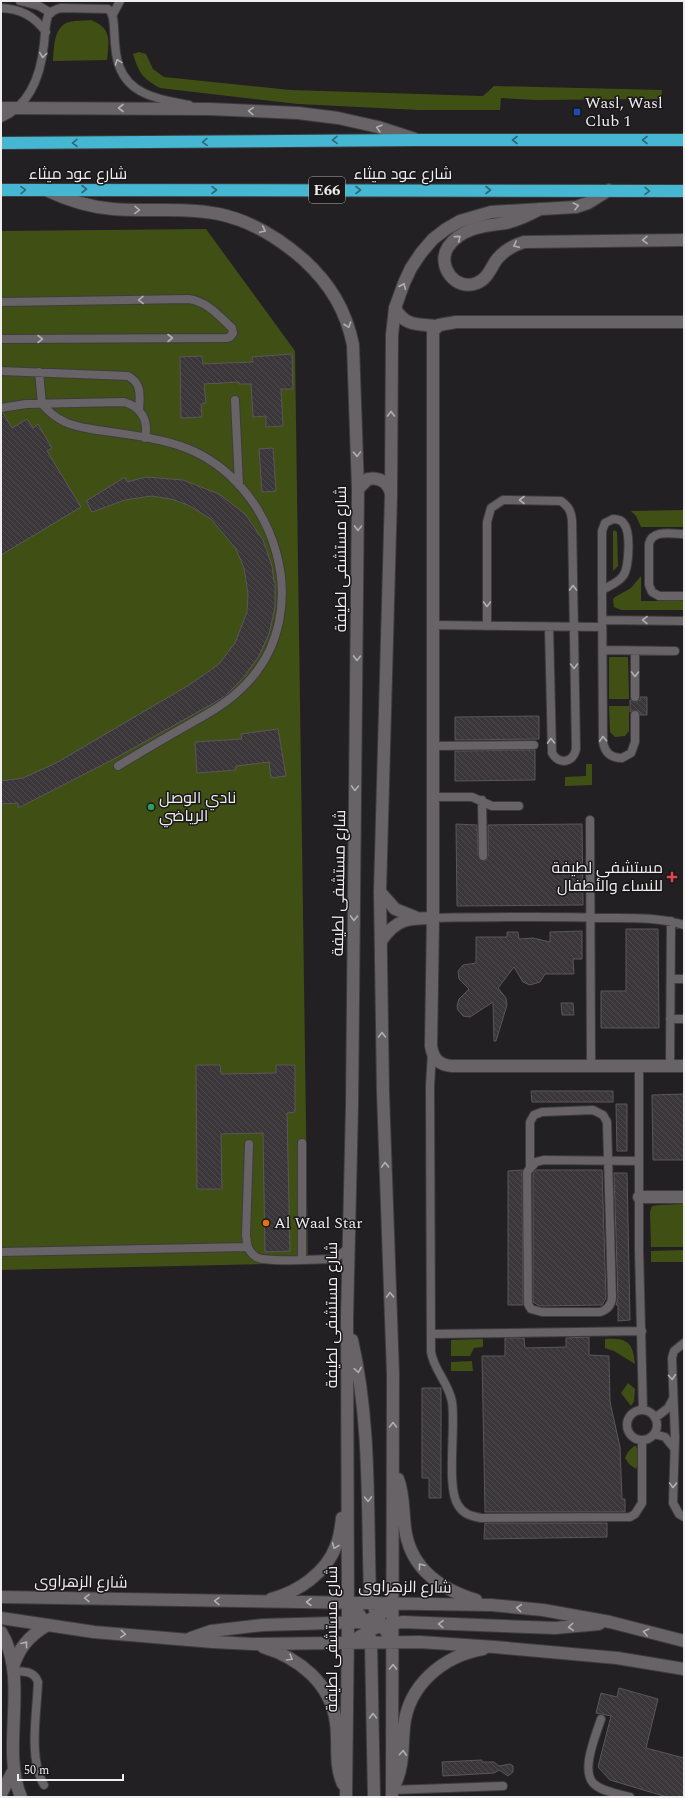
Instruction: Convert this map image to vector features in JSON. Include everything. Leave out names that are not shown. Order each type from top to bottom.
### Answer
[{"type":"highway","name":"شارع عود ميثاء","points":[[1,143],[684,140]]},
{"type":"highway","name":"شارع عود ميثاء","points":[[1,190],[684,191]]},
{"type":"main road","points":[[1,108],[209,109],[298,113],[338,118],[378,127],[416,140]]},
{"type":"main road","name":"شارع مستشفى لطيفة","points":[[45,189],[66,199],[89,206],[112,209],[193,211],[219,214],[246,222],[270,234],[293,250],[324,280],[340,305],[350,327],[353,345],[358,489],[352,1114],[347,1270],[348,1643],[346,1795]]},
{"type":"main road","points":[[384,1622],[392,1603],[393,1374],[384,1108],[380,892],[391,495],[392,342],[395,308],[404,283],[420,253],[433,239],[460,221],[491,212],[576,206],[588,203],[609,190]]},
{"type":"main road","points":[[540,209],[507,223],[474,228],[463,233],[448,247],[445,254],[446,269],[450,275],[462,284],[477,283],[483,280],[498,258],[505,251],[524,242],[684,240]]},
{"type":"main road","points":[[395,308],[398,315],[405,321],[436,326],[442,324],[470,322],[684,322]]},
{"type":"main road","points":[[436,326],[433,336],[432,1052],[439,1062],[445,1066],[684,1066]]},
{"type":"main road","points":[[358,489],[368,479],[378,479],[387,485],[391,495]]},
{"type":"main road","points":[[380,892],[395,909],[418,918]]},
{"type":"main road","points":[[381,941],[387,932],[399,922],[418,918],[433,918]]},
{"type":"main road","points":[[639,1197],[684,1197]]},
{"type":"main road","points":[[347,1318],[355,1353],[365,1423],[370,1593],[372,1602],[384,1622],[393,1642],[392,1794]]},
{"type":"main road","points":[[393,1464],[400,1482],[405,1529],[416,1558],[425,1571],[444,1587],[455,1593],[491,1605]]},
{"type":"main road","points":[[256,1602],[292,1591],[308,1582],[321,1570],[336,1546],[348,1495]]},
{"type":"main road","name":"شارع الزهراوى","points":[[1,1597],[491,1605],[543,1610],[610,1622],[684,1641]]},
{"type":"main road","points":[[348,1602],[358,1611],[368,1632],[374,1797]]},
{"type":"main road","points":[[1,1618],[46,1626],[94,1632],[253,1644],[348,1643],[384,1622],[555,1628],[610,1622]]},
{"type":"main road","points":[[186,1640],[211,1631],[263,1624],[348,1624],[393,1642],[495,1646],[617,1658],[684,1669]]},
{"type":"main road","points":[[13,1670],[21,1648],[28,1639],[46,1626]]},
{"type":"main road","points":[[1,1632],[8,1645],[13,1670],[12,1773],[10,1780],[1,1794]]},
{"type":"main road","points":[[253,1644],[289,1657],[316,1678],[325,1690],[332,1707],[336,1723],[338,1767],[346,1795]]},
{"type":"main road","points":[[392,1794],[402,1764],[404,1726],[407,1713],[418,1688],[426,1678],[439,1667],[457,1657],[475,1650],[495,1646]]},
{"type":"main road","points":[[12,1773],[21,1797]]},
{"type":"lane","points":[[20,1],[39,6],[51,12]]},
{"type":"lane","points":[[120,1],[113,14],[115,51],[118,63],[124,75],[132,85],[143,93],[154,98],[209,109]]},
{"type":"lane","points":[[1,8],[21,11],[30,16],[46,32]]},
{"type":"lane","points":[[1,118],[18,108],[33,86],[39,74],[48,17],[51,12],[61,8],[108,9],[113,14]]},
{"type":"lane","points":[[1,302],[189,299],[196,300],[208,306],[232,328],[233,333],[227,338],[1,339]]},
{"type":"lane","points":[[1,371],[128,376],[139,386],[139,410]]},
{"type":"lane","points":[[39,372],[42,404],[53,415],[66,423],[145,438],[185,448],[208,459],[239,485],[268,528],[276,547],[280,566],[283,588],[282,609],[278,629],[270,649],[255,673],[230,699],[118,766]]},
{"type":"lane","points":[[235,400],[239,485]]},
{"type":"lane","points":[[1,408],[26,404],[124,402],[132,404],[139,410],[146,422],[147,431],[145,438]]},
{"type":"lane","points":[[487,626],[487,522],[491,508],[503,500],[561,501],[568,506],[572,512],[576,749],[575,755],[566,762],[554,758],[552,753],[548,627]]},
{"type":"lane","points":[[602,590],[618,582],[624,575],[627,567],[627,528],[625,524],[618,519],[609,520],[603,526],[602,590],[603,742],[607,752],[611,756],[622,758],[631,753],[635,742],[635,715]]},
{"type":"lane","points":[[684,534],[657,534],[652,538],[649,544],[649,585],[652,592],[659,596],[684,596]]},
{"type":"lane","points":[[432,625],[574,627],[602,624],[684,621]]},
{"type":"lane","points":[[603,650],[675,651]]},
{"type":"lane","points":[[635,651],[635,697]]},
{"type":"lane","points":[[433,746],[534,746]]},
{"type":"lane","points":[[433,797],[472,797],[482,800],[492,806],[519,806]]},
{"type":"lane","points":[[482,800],[483,856]]},
{"type":"lane","points":[[590,820],[590,1067]]},
{"type":"lane","points":[[433,918],[591,917],[659,919],[684,925]]},
{"type":"lane","points":[[670,1066],[671,921]]},
{"type":"lane","points":[[670,979],[684,979]]},
{"type":"lane","points":[[670,1019],[684,1019]]},
{"type":"lane","points":[[432,1052],[430,1086],[431,1352],[434,1365],[448,1388],[452,1402],[453,1492],[457,1504],[463,1512],[481,1518],[630,1517],[635,1514],[642,1503],[642,1440]]},
{"type":"lane","points":[[639,1067],[639,1197],[643,1410]]},
{"type":"lane","points":[[593,1110],[601,1112],[606,1122],[612,1298],[607,1309],[600,1312],[542,1312],[531,1308],[528,1304],[526,1178],[530,1167],[530,1122],[534,1115],[542,1112],[593,1110]]},
{"type":"lane","points":[[302,1143],[302,1259]]},
{"type":"lane","points":[[249,1144],[246,1235],[247,1247],[255,1256],[261,1259],[335,1259],[348,1248]]},
{"type":"lane","points":[[530,1167],[536,1162],[544,1160],[639,1161]]},
{"type":"lane","points":[[1,1252],[247,1247]]},
{"type":"lane","points":[[335,1259],[347,1270]]},
{"type":"lane","points":[[431,1334],[642,1331]]},
{"type":"lane","points":[[684,1344],[679,1346],[672,1358],[674,1398],[673,1503],[679,1514],[684,1517]]},
{"type":"lane","points":[[655,1418],[668,1408],[674,1398]]},
{"type":"lane","points":[[643,1410],[652,1414],[655,1418],[656,1428],[651,1437],[642,1440],[630,1435],[627,1422],[631,1414],[643,1410]]},
{"type":"lane","points":[[654,1434],[668,1440],[674,1448]]},
{"type":"lane","points":[[13,1670],[29,1672],[35,1676],[38,1682],[34,1753],[36,1767],[44,1785]]},
{"type":"lane","points":[[601,1718],[588,1765],[590,1779],[595,1785],[601,1788],[630,1797]]},
{"type":"lane","points":[[392,1794],[503,1786]]},
{"type":"green space","points":[[91,20],[103,27],[108,36],[107,60],[53,61],[55,38],[60,28],[69,22]]},
{"type":"green space","points":[[139,52],[146,54],[153,69],[164,77],[290,90],[483,96],[494,86],[662,90],[661,99],[536,100],[501,98],[500,110],[419,110],[298,104],[160,88],[145,78],[139,70],[133,54]]},
{"type":"green space","name":"نادي الوصل الرياضي","points":[[206,229],[295,351],[308,1263],[1,1270],[1,231]]},
{"type":"green space","points":[[684,510],[684,527],[641,527],[636,516],[631,511]]},
{"type":"green space","points":[[614,530],[617,532],[618,566],[613,571],[613,532]]},
{"type":"green space","points":[[641,576],[641,601],[684,601],[684,610],[621,610],[614,607],[613,599],[631,588]]},
{"type":"green space","points":[[609,657],[628,657],[629,699],[609,699]]},
{"type":"green space","points":[[609,706],[629,706],[629,731],[625,736],[615,737],[610,732]]},
{"type":"green space","points":[[586,764],[592,764],[592,785],[565,786],[565,777],[586,776]]},
{"type":"green space","points":[[684,1204],[684,1247],[651,1247],[650,1212],[652,1206]]},
{"type":"green space","points":[[684,1250],[684,1272],[683,1262],[651,1262],[651,1251]]},
{"type":"green space","points":[[483,1339],[483,1347],[474,1348],[470,1356],[451,1356],[451,1340]]},
{"type":"green space","points":[[605,1339],[619,1339],[628,1343],[633,1351],[635,1364],[614,1351],[605,1348]]},
{"type":"green space","points":[[472,1361],[473,1371],[451,1371],[451,1362]]},
{"type":"green space","points":[[628,1383],[635,1389],[634,1401],[631,1406],[621,1393]]},
{"type":"green space","points":[[634,1446],[637,1448],[638,1454],[638,1464],[636,1469],[629,1464],[625,1458]]},
{"type":"building","points":[[292,354],[293,389],[281,389],[283,426],[266,427],[266,416],[253,417],[251,384],[239,384],[239,382],[204,384],[206,403],[201,404],[202,417],[181,418],[180,357],[202,356],[203,364],[253,362],[252,357]]},
{"type":"building","points":[[1,413],[3,413],[12,428],[27,419],[33,428],[38,424],[52,448],[47,451],[81,507],[1,555]]},
{"type":"building","points":[[273,448],[276,491],[262,492],[259,449]]},
{"type":"building","points":[[125,477],[127,482],[146,477],[183,480],[219,494],[245,514],[263,540],[272,566],[275,582],[275,607],[269,634],[259,656],[243,678],[225,696],[214,703],[112,760],[18,808],[18,803],[1,804],[1,781],[23,778],[56,763],[189,685],[219,664],[235,643],[247,612],[248,594],[244,568],[236,549],[211,519],[188,505],[171,499],[151,496],[125,500],[92,512],[86,501]]},
{"type":"building","points":[[640,697],[647,697],[647,715],[640,715],[640,712],[635,710],[630,712],[630,700],[635,702],[640,700]]},
{"type":"building","points":[[539,716],[539,739],[455,740],[455,717]]},
{"type":"building","points":[[278,729],[286,776],[271,778],[269,762],[236,766],[236,770],[197,773],[195,742],[242,739],[241,734]]},
{"type":"building","points":[[535,750],[535,780],[455,781],[455,751]]},
{"type":"building","points":[[456,824],[477,825],[478,856],[483,861],[486,860],[488,856],[488,825],[582,824],[583,905],[457,906]]},
{"type":"building","points":[[626,929],[658,929],[659,1028],[601,1028],[601,991],[626,991]]},
{"type":"building","points":[[582,931],[582,959],[573,959],[574,974],[545,974],[540,982],[530,985],[523,982],[514,967],[498,988],[506,998],[507,1005],[496,1041],[494,1041],[493,1002],[470,1017],[463,1016],[458,1010],[457,1006],[459,999],[469,989],[459,979],[458,971],[463,965],[476,963],[476,937],[507,937],[507,932],[518,932],[519,939],[533,938],[550,942],[550,932]]},
{"type":"building","points":[[561,1003],[573,1003],[574,1015],[562,1015]]},
{"type":"building","points":[[196,1065],[220,1065],[221,1074],[276,1073],[276,1065],[295,1065],[295,1112],[287,1113],[290,1251],[265,1252],[263,1133],[221,1134],[222,1189],[197,1189]]},
{"type":"building","points":[[531,1091],[613,1091],[613,1102],[532,1102]]},
{"type":"building","points":[[684,1094],[684,1160],[653,1160],[652,1095]]},
{"type":"building","points":[[616,1104],[627,1104],[627,1151],[617,1151]]},
{"type":"building","points":[[522,1170],[523,1305],[508,1305],[508,1171]]},
{"type":"building","points":[[536,1170],[602,1170],[606,1298],[602,1305],[540,1306],[533,1302],[533,1174]]},
{"type":"building","points":[[614,1173],[627,1173],[630,1320],[618,1321],[618,1305],[616,1305],[618,1298]]},
{"type":"building","points":[[589,1337],[589,1355],[609,1356],[610,1402],[620,1447],[622,1499],[625,1499],[625,1512],[485,1512],[482,1356],[505,1356],[505,1338],[524,1338],[525,1348],[566,1347],[566,1338]]},
{"type":"building","points":[[422,1388],[441,1388],[441,1498],[429,1498],[429,1478],[422,1478]]},
{"type":"building","points":[[485,1523],[607,1523],[607,1537],[484,1539]]},
{"type":"building","points":[[619,1688],[658,1699],[646,1748],[684,1758],[684,1797],[667,1797],[610,1780],[598,1767],[611,1716],[596,1713],[601,1693],[617,1697]]},
{"type":"building","points":[[482,1760],[482,1762],[494,1762],[499,1766],[510,1764],[513,1766],[513,1772],[508,1776],[499,1770],[494,1773],[443,1776],[442,1762]]},
{"type":"place","name":"Wasl, Wasl Club 1","points":[[577,112]]},
{"type":"place","name":"نادي الوصل الرياضي","points":[[151,807]]},
{"type":"place","name":"مستشفى لطيفة للنساء والأطفال","points":[[672,877]]},
{"type":"place","name":"Al Waal Star","points":[[266,1223]]}]
